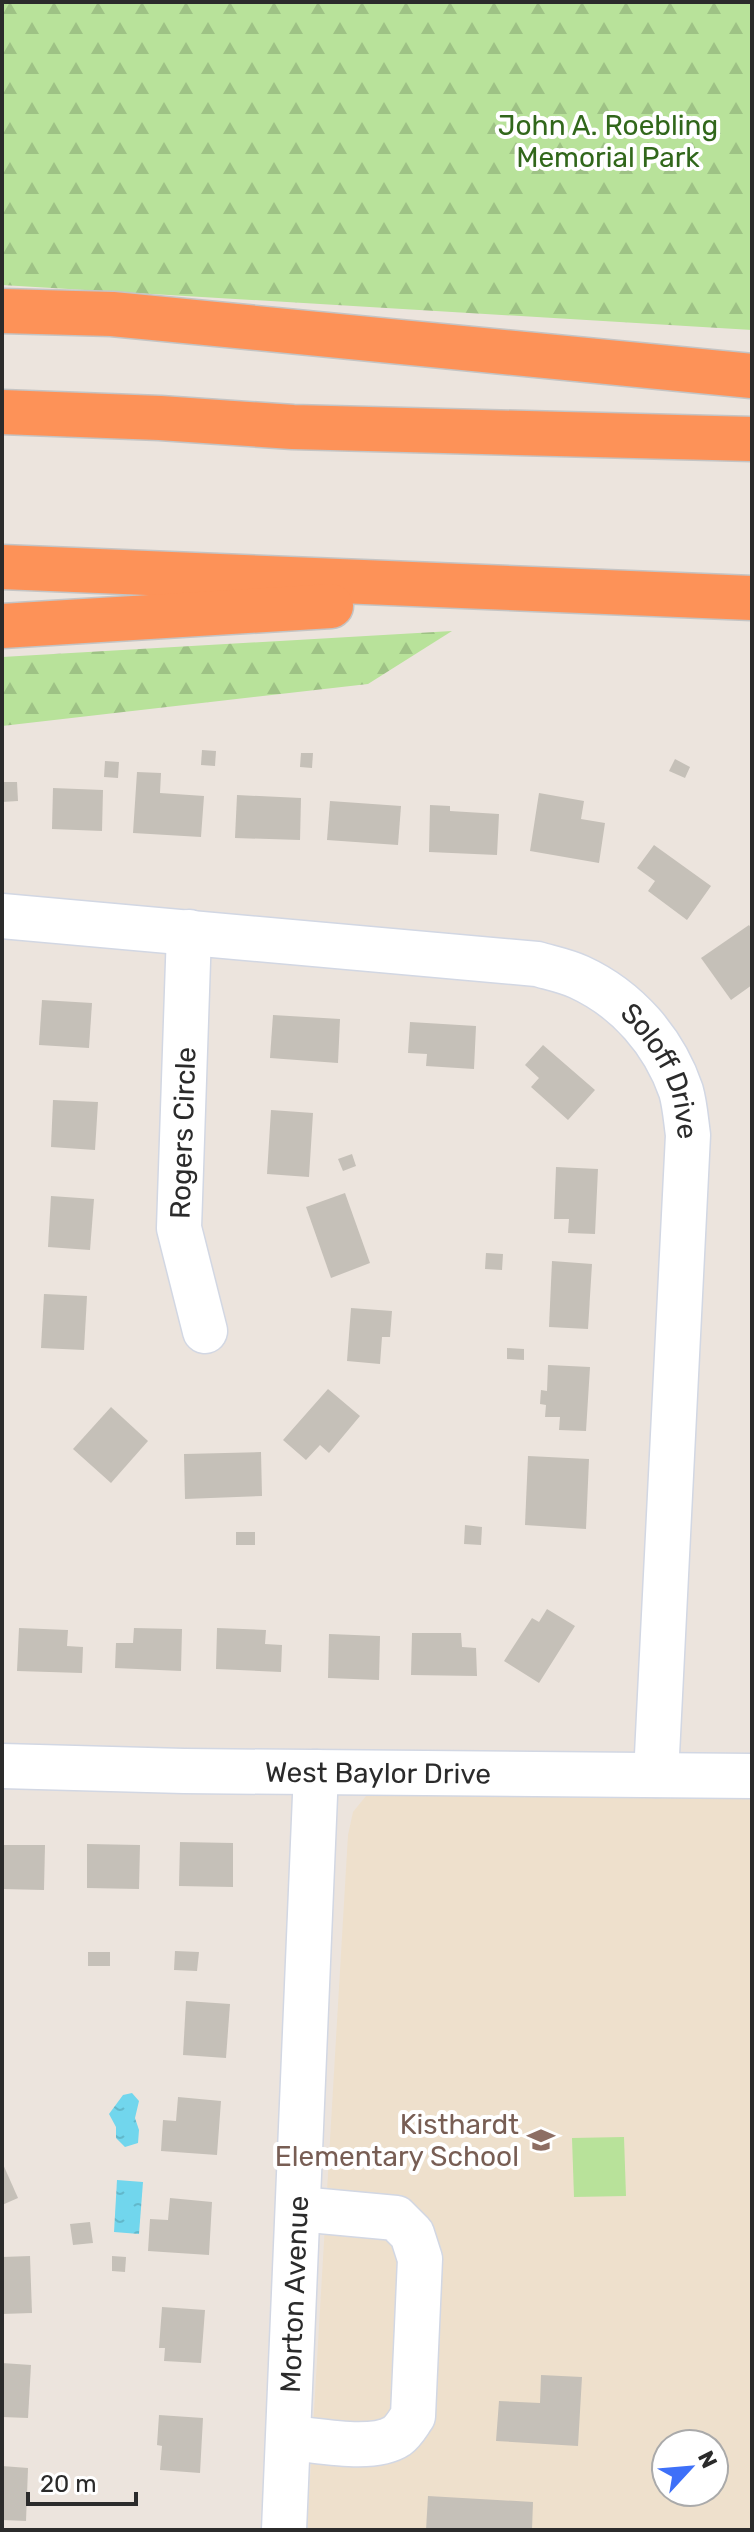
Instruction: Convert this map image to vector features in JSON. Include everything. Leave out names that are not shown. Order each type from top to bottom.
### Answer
[{"type":"highway","points":[[2,311],[112,314],[752,376]]},
{"type":"highway","points":[[2,412],[293,427],[752,439]]},
{"type":"highway","points":[[2,567],[752,598]]},
{"type":"highway","points":[[2,626],[604,593]]},
{"type":"street","name":"Soloff Drive","points":[[2,916],[537,964],[577,976],[608,992],[637,1017],[666,1055],[682,1094],[688,1135],[656,1775]]},
{"type":"street","name":"Rogers Circle","points":[[189,932],[179,1228],[205,1331]]},
{"type":"street","name":"West Baylor Drive","points":[[2,1766],[752,1776]]},
{"type":"street","name":"Morton Avenue","points":[[284,2530],[316,1772]]},
{"type":"street","points":[[290,2438],[369,2444],[395,2438],[404,2430],[413,2416],[420,2275],[416,2243],[396,2218],[299,2209]]},
{"type":"shaded area","name":"Kisthardt Elementary School","points":[[385,1787],[752,1789],[752,2530],[307,2530],[348,1835],[353,1812],[366,1796]]},
{"type":"green space","name":"John A. Roebling Memorial Park","points":[[2,2],[752,2],[752,330],[2,285]]},
{"type":"green space","points":[[452,631],[368,684],[2,726],[2,657]]},
{"type":"green space","points":[[624,2137],[626,2196],[574,2197],[572,2138]]},
{"type":"water","points":[[132,2093],[139,2101],[135,2118],[139,2130],[138,2143],[125,2147],[116,2138],[116,2127],[109,2114],[123,2095]]},
{"type":"water","points":[[117,2180],[143,2182],[139,2234],[114,2232]]},
{"type":"building","points":[[202,750],[216,751],[215,766],[201,765]]},
{"type":"building","points":[[301,753],[313,753],[312,768],[300,767]]},
{"type":"building","points":[[675,759],[690,767],[685,778],[669,771]]},
{"type":"building","points":[[105,761],[119,762],[118,778],[104,777]]},
{"type":"building","points":[[137,772],[161,773],[160,793],[204,796],[201,837],[133,833]]},
{"type":"building","points":[[2,782],[17,782],[18,801],[2,802]]},
{"type":"building","points":[[53,788],[103,790],[102,831],[52,829]]},
{"type":"building","points":[[539,793],[584,801],[581,819],[605,823],[599,863],[530,851]]},
{"type":"building","points":[[237,795],[301,798],[300,840],[235,838]]},
{"type":"building","points":[[330,801],[401,806],[398,845],[327,840]]},
{"type":"building","points":[[430,805],[450,806],[450,811],[499,814],[497,855],[429,852]]},
{"type":"building","points":[[654,845],[711,886],[687,920],[648,891],[655,881],[637,868]]},
{"type":"building","points":[[749,925],[752,930],[752,985],[731,1000],[701,958]]},
{"type":"building","points":[[42,1000],[92,1003],[89,1048],[39,1045]]},
{"type":"building","points":[[273,1015],[340,1019],[338,1063],[270,1058]]},
{"type":"building","points":[[410,1022],[476,1026],[474,1069],[426,1066],[427,1054],[408,1053]]},
{"type":"building","points":[[543,1045],[595,1090],[568,1120],[531,1087],[539,1078],[525,1065]]},
{"type":"building","points":[[53,1100],[98,1102],[95,1150],[51,1147]]},
{"type":"building","points":[[271,1110],[313,1113],[309,1177],[267,1174]]},
{"type":"building","points":[[352,1154],[356,1166],[343,1171],[338,1159]]},
{"type":"building","points":[[556,1167],[598,1169],[595,1234],[568,1233],[569,1219],[554,1219]]},
{"type":"building","points":[[345,1193],[370,1263],[331,1278],[306,1207]]},
{"type":"building","points":[[51,1196],[94,1199],[90,1250],[48,1247]]},
{"type":"building","points":[[486,1253],[503,1254],[502,1270],[485,1269]]},
{"type":"building","points":[[552,1261],[592,1264],[588,1329],[549,1327]]},
{"type":"building","points":[[44,1294],[87,1296],[84,1350],[41,1348]]},
{"type":"building","points":[[351,1308],[392,1311],[390,1337],[382,1337],[380,1364],[347,1361]]},
{"type":"building","points":[[507,1348],[524,1349],[524,1360],[507,1359]]},
{"type":"building","points":[[548,1365],[590,1367],[586,1431],[559,1430],[560,1417],[545,1417],[546,1405],[540,1404],[541,1390],[547,1391]]},
{"type":"building","points":[[328,1389],[360,1416],[329,1453],[320,1445],[306,1460],[283,1440]]},
{"type":"building","points":[[111,1407],[148,1441],[111,1483],[73,1449]]},
{"type":"building","points":[[261,1452],[262,1496],[185,1499],[184,1454]]},
{"type":"building","points":[[528,1456],[589,1459],[586,1529],[525,1525]]},
{"type":"building","points":[[465,1525],[482,1527],[481,1545],[464,1544]]},
{"type":"building","points":[[236,1532],[255,1532],[255,1545],[236,1545]]},
{"type":"building","points":[[547,1609],[575,1626],[539,1683],[504,1661],[532,1618],[539,1622]]},
{"type":"building","points":[[19,1628],[68,1630],[67,1646],[83,1647],[82,1673],[17,1671]]},
{"type":"building","points":[[134,1628],[182,1629],[181,1671],[115,1668],[116,1643],[133,1643]]},
{"type":"building","points":[[217,1628],[266,1630],[265,1644],[282,1645],[281,1672],[216,1669]]},
{"type":"building","points":[[412,1633],[461,1633],[462,1647],[476,1648],[477,1676],[411,1675]]},
{"type":"building","points":[[329,1634],[380,1636],[379,1680],[328,1678]]},
{"type":"building","points":[[180,1842],[233,1843],[233,1887],[179,1886]]},
{"type":"building","points":[[87,1844],[140,1845],[139,1889],[87,1888]]},
{"type":"building","points":[[2,1845],[45,1845],[44,1890],[2,1889]]},
{"type":"building","points":[[175,1951],[199,1952],[197,1971],[174,1970]]},
{"type":"building","points":[[88,1952],[110,1952],[110,1966],[88,1966]]},
{"type":"building","points":[[186,2001],[230,2004],[226,2058],[183,2055]]},
{"type":"building","points":[[178,2097],[221,2101],[217,2155],[161,2151],[163,2120],[176,2121]]},
{"type":"building","points":[[2,2162],[18,2198],[2,2205]]},
{"type":"building","points":[[170,2198],[212,2202],[209,2255],[148,2251],[150,2219],[168,2220]]},
{"type":"building","points":[[90,2222],[93,2243],[73,2245],[70,2224]]},
{"type":"building","points":[[30,2256],[32,2313],[2,2314],[2,2257]]},
{"type":"building","points":[[112,2256],[126,2257],[125,2272],[112,2271]]},
{"type":"building","points":[[162,2307],[205,2310],[201,2363],[164,2361],[165,2348],[159,2348]]},
{"type":"building","points":[[2,2363],[31,2365],[28,2418],[2,2417]]},
{"type":"building","points":[[541,2375],[582,2377],[578,2446],[496,2441],[499,2401],[540,2403]]},
{"type":"building","points":[[159,2415],[203,2418],[200,2473],[160,2470],[162,2446],[157,2445]]},
{"type":"building","points":[[2,2466],[28,2468],[26,2521],[2,2520]]},
{"type":"building","points":[[428,2496],[533,2502],[532,2530],[426,2530]]},
{"type":"place","name":"Kisthardt Elementary School","points":[[541,2140]]}]
